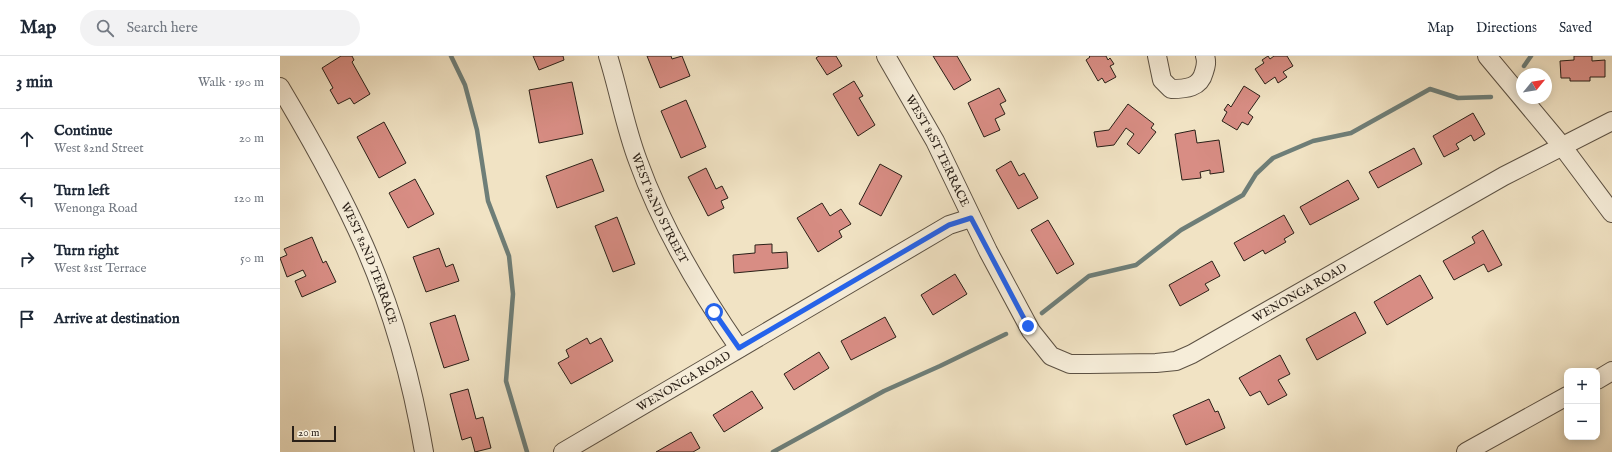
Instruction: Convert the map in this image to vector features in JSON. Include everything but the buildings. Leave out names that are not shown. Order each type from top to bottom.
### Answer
[{"type":"street","name":"WEST 82ND STREET","points":[[608,56],[624,118],[637,160],[653,201],[714,312],[739,348]]},
{"type":"street","name":"WEST 81ST TERRACE","points":[[886,56],[935,141],[971,218],[1031,332]]},
{"type":"street","points":[[1157,56],[1162,80],[1171,89],[1184,89],[1197,85],[1203,76],[1207,61],[1205,56]]},
{"type":"street","points":[[1487,56],[1562,146],[1612,213]]},
{"type":"street","name":"WEST 82ND TERRACE","points":[[280,87],[335,183],[364,246],[381,290],[405,363],[424,452]]},
{"type":"street","name":"WENONGA ROAD","points":[[1031,332],[1051,356],[1070,364],[1156,363],[1176,361],[1192,354],[1504,176],[1612,121]]},
{"type":"street","name":"WENONGA ROAD","points":[[563,452],[949,225],[971,218]]},
{"type":"street","points":[[1600,378],[1612,371]]},
{"type":"street","points":[[1466,452],[1564,398]]},
{"type":"waterway","points":[[451,56],[465,85],[477,130],[488,201],[509,256],[513,294],[506,381],[527,452]]},
{"type":"waterway","points":[[1524,66],[1531,56]]},
{"type":"waterway","points":[[1042,313],[1089,276],[1136,265],[1181,230],[1243,195],[1256,174],[1273,158],[1313,141],[1351,133],[1430,89],[1458,98],[1491,97]]},
{"type":"waterway","points":[[773,452],[884,391],[1006,334]]},
{"type":"route","points":[[714,312],[739,348],[949,225],[971,218],[1028,326]]}]
